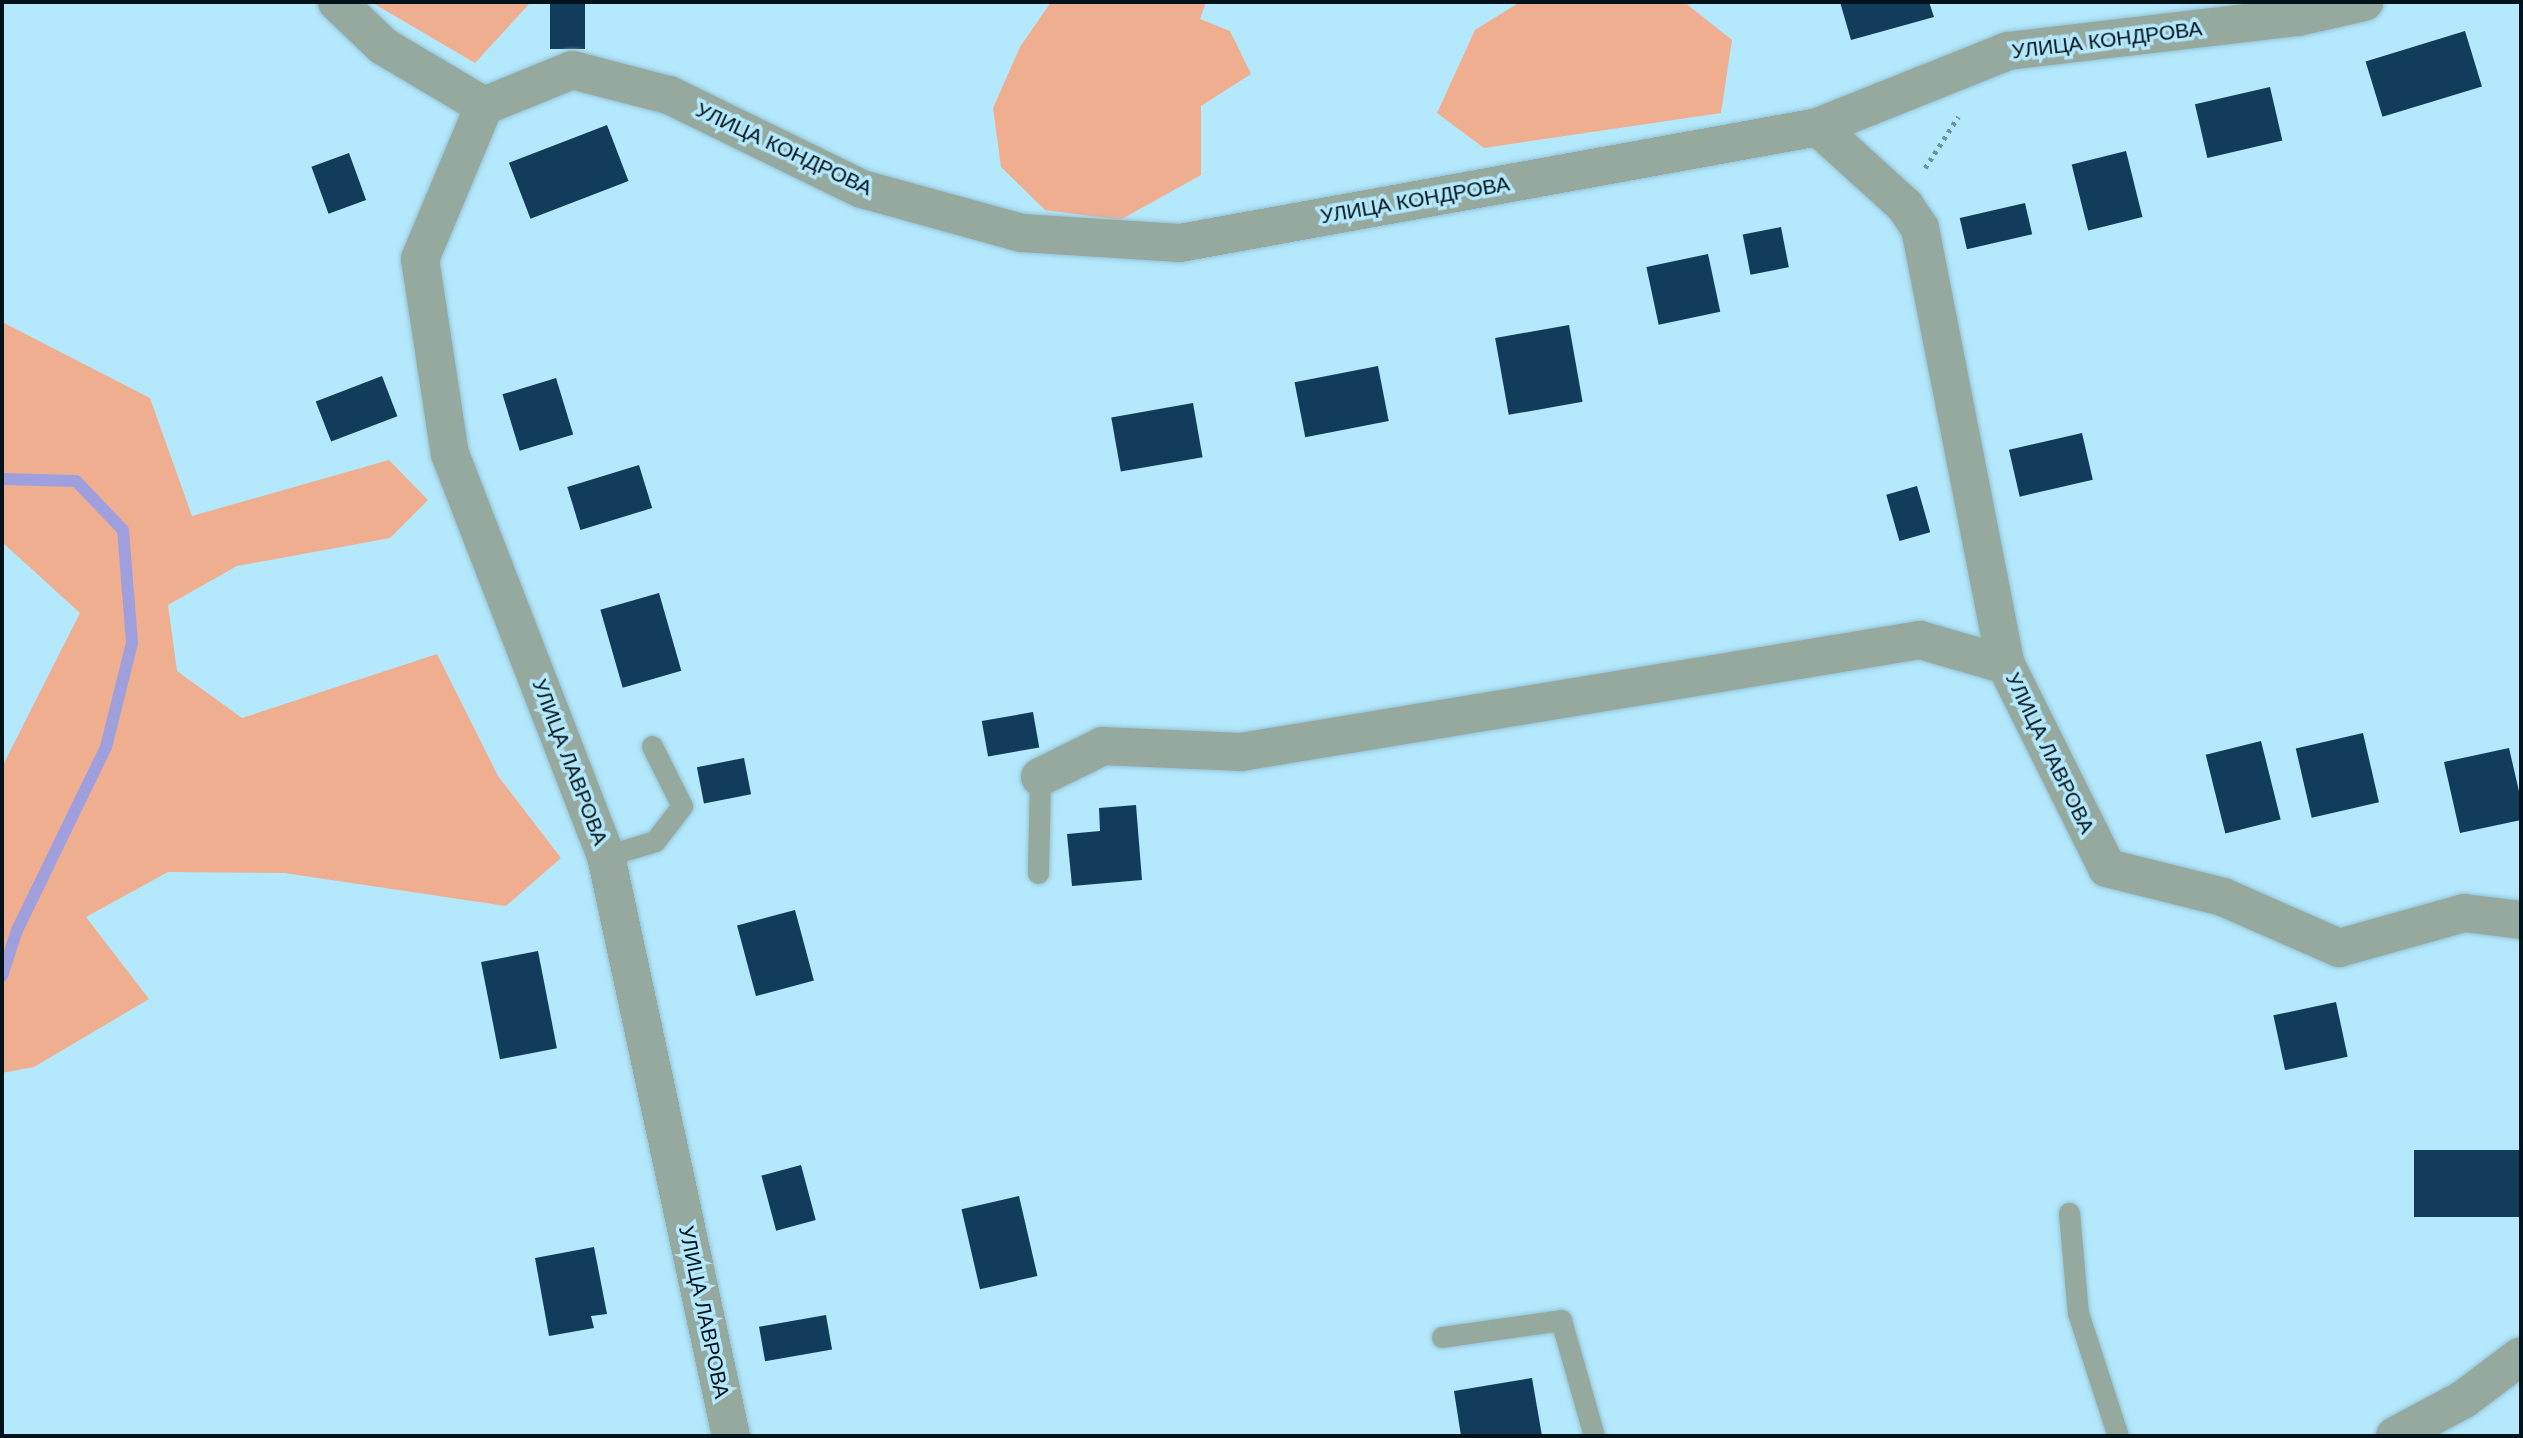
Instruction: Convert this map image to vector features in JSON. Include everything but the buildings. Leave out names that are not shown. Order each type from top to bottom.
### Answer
[{"type":"street","points":[[337,2],[383,46],[484,106]]},
{"type":"street","name":"УЛИЦА КОНДРОВА","points":[[484,106],[572,70],[669,95],[862,189],[1022,233],[1180,243],[1818,127],[2008,51],[2298,17],[2364,2]]},
{"type":"street","name":"УЛИЦА ЛАВРОВА","points":[[484,106],[420,258],[450,454],[606,856],[731,1436]]},
{"type":"street","name":"УЛИЦА ЛАВРОВА","points":[[1818,127],[1905,206],[1920,228],[2006,665],[2107,868],[2223,897],[2339,948],[2464,913],[2521,920]]},
{"type":"street","points":[[1040,777],[1103,746],[1241,752],[1920,640],[2006,665]]},
{"type":"street","points":[[2395,1436],[2464,1399],[2521,1356]]},
{"type":"lane","points":[[606,856],[655,841],[682,806],[652,746]]},
{"type":"lane","points":[[1038,873],[1040,777]]},
{"type":"lane","points":[[2069,1213],[2078,1313],[2118,1436]]},
{"type":"lane","points":[[1442,1336],[1561,1320],[1594,1436]]},
{"type":"shaded area","points":[[371,2],[531,2],[475,63]]},
{"type":"shaded area","points":[[1051,2],[1206,2],[1200,19],[1230,31],[1251,74],[1201,106],[1201,175],[1120,220],[1045,210],[1001,167],[993,108],[1020,47]]},
{"type":"shaded area","points":[[1520,2],[1684,2],[1732,40],[1721,113],[1484,148],[1437,113],[1475,30]]},
{"type":"shaded area","points":[[2,315],[4,323],[150,398],[192,516],[389,460],[428,500],[390,538],[237,566],[168,605],[177,671],[242,718],[437,654],[498,776],[561,858],[506,906],[284,873],[168,872],[86,917],[149,999],[34,1067],[2,1073],[2,767],[80,613],[2,542]]},
{"type":"waterway","points":[[2,479],[76,481],[123,530],[132,643],[106,747],[17,930],[2,976]]}]
